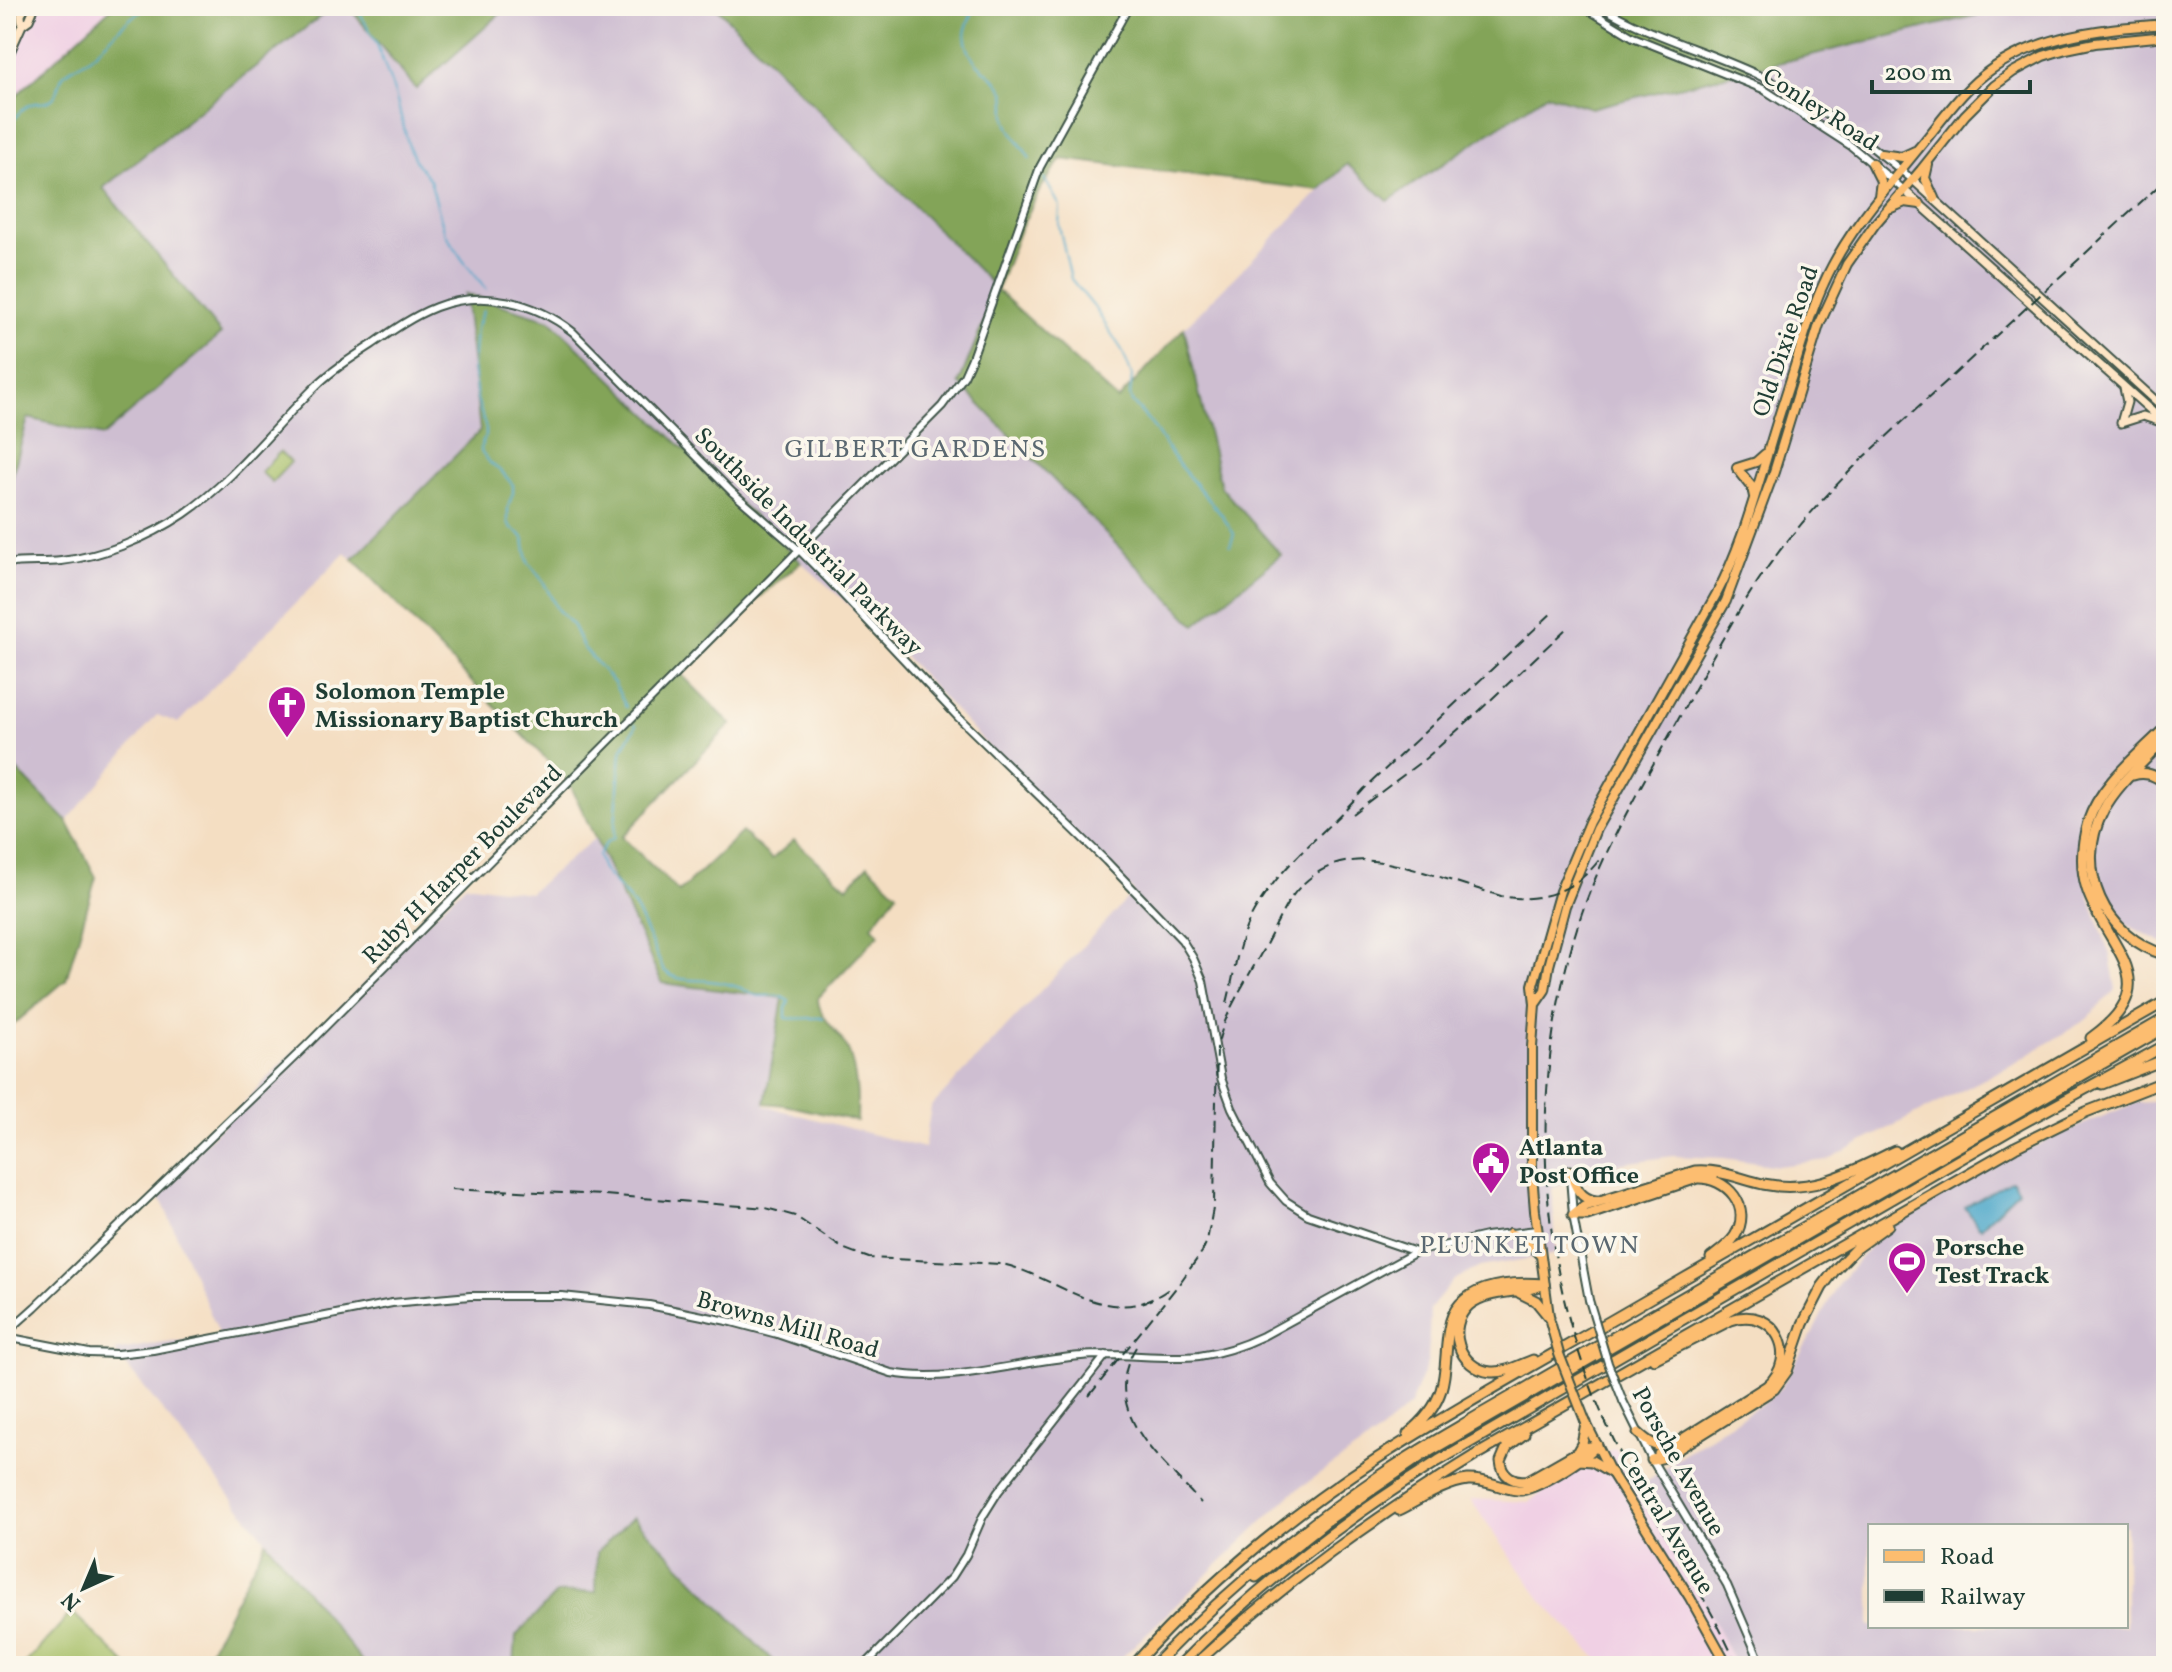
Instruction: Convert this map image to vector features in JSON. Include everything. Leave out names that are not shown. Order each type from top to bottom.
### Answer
[{"type":"highway","points":[[2049,1068],[2107,1026],[2119,1014],[2126,999],[2129,984],[2127,968],[2090,897],[2085,879],[2085,833],[2089,818],[2105,791],[2166,727]]},
{"type":"highway","points":[[2165,740],[2114,793],[2099,820],[2091,847],[2092,874],[2101,902],[2122,930],[2139,944],[2166,955]]},
{"type":"highway","points":[[2129,777],[2142,772],[2163,781]]},
{"type":"highway","points":[[1377,1459],[1566,1346],[2166,1001]]},
{"type":"highway","points":[[1153,1666],[1264,1563],[1322,1516],[1412,1455],[2166,1018]]},
{"type":"highway","points":[[1209,1611],[1223,1606],[1328,1520],[1423,1455],[2166,1027]]},
{"type":"highway","points":[[1179,1666],[1298,1557],[1392,1490],[1496,1426],[2166,1042]]},
{"type":"highway","points":[[2073,1095],[2166,1059]]},
{"type":"highway","points":[[1193,1666],[1265,1602],[1432,1482],[1975,1169],[2054,1126],[2166,1081]]},
{"type":"highway","points":[[2111,1101],[2166,1087]]},
{"type":"highway","points":[[1573,1215],[1584,1206],[1702,1170],[1773,1185],[1796,1187],[1820,1184],[1938,1131]]},
{"type":"highway","points":[[1652,1460],[1665,1457],[1774,1389],[1787,1371],[1811,1306],[1834,1271],[1878,1231],[1975,1169]]},
{"type":"highway","points":[[1570,1171],[1581,1195],[1591,1201],[1600,1201]]},
{"type":"highway","points":[[1573,1215],[1587,1215],[1697,1178],[1712,1179],[1726,1186],[1739,1207],[1738,1229],[1728,1244],[1678,1283]]},
{"type":"highway","points":[[1133,1666],[1185,1612],[1238,1564],[1422,1422],[1435,1404],[1444,1379],[1450,1321],[1464,1299],[1486,1288],[1529,1282],[1544,1284]]},
{"type":"highway","points":[[1544,1284],[1530,1290],[1481,1298],[1464,1311],[1457,1334],[1460,1350],[1468,1362],[1482,1370],[1498,1372],[1566,1346]]},
{"type":"highway","points":[[1517,1292],[1532,1297],[1550,1319]]},
{"type":"highway","points":[[1607,1381],[1744,1316],[1764,1321],[1779,1338],[1783,1352],[1781,1366],[1767,1386],[1652,1460]]},
{"type":"highway","points":[[1563,1406],[1507,1447],[1501,1456],[1502,1469],[1513,1480],[1523,1481],[1578,1456],[1612,1473]]},
{"type":"highway","points":[[1578,1456],[1586,1423]]},
{"type":"highway","points":[[1638,1433],[1655,1445],[1671,1445]]},
{"type":"highway","points":[[1364,1528],[1467,1480],[1522,1490],[1537,1484],[1597,1445]]},
{"type":"main road","points":[[6,61],[22,25],[21,15],[25,6]]},
{"type":"main road","points":[[22,25],[29,20],[35,6]]},
{"type":"main road","name":"Old Dixie Road","points":[[1592,825],[1723,582],[1754,498],[1807,325],[1838,254],[1901,170],[1970,87],[1984,75],[2017,53],[2040,44],[2108,28],[2166,24]]},
{"type":"main road","name":"Old Dixie Road","points":[[1592,825],[1726,601],[1774,472],[1828,302],[1847,264],[1875,224],[1965,115],[2013,72],[2066,49],[2166,36]]},
{"type":"main road","points":[[1881,154],[1902,157],[1919,148]]},
{"type":"main road","points":[[1930,160],[1925,178],[1934,198]]},
{"type":"main road","points":[[1872,163],[1881,181],[1879,197]]},
{"type":"main road","points":[[1913,180],[2166,410]]},
{"type":"main road","points":[[1904,190],[2166,424]]},
{"type":"main road","points":[[1887,210],[1905,202],[1920,204]]},
{"type":"main road","points":[[2124,386],[2127,402],[2121,423],[2143,416],[2166,424]]},
{"type":"main road","points":[[1754,498],[1752,487],[1737,468],[1759,461],[1768,451]]},
{"type":"main road","name":"Central Avenue","points":[[1592,825],[1565,906],[1545,990],[1535,1004],[1531,1143],[1544,1284],[1559,1354],[1586,1423],[1612,1473],[1728,1666]]},
{"type":"main road","points":[[1510,1233],[1526,1241],[1540,1255]]},
{"type":"street","name":"Ruby H Harper Boulevard","points":[[8,1332],[306,1046],[933,416],[953,392],[972,358],[1046,154],[1129,6]]},
{"type":"street","name":"Conley Road","points":[[1582,6],[1633,37],[1763,89],[1839,138],[1904,190]]},
{"type":"street","name":"Conley Road","points":[[1600,6],[1651,33],[1770,81],[1823,112],[1913,180]]},
{"type":"street","name":"Southside Industrial Parkway","points":[[8,563],[60,561],[94,555],[165,526],[205,498],[317,385],[350,359],[408,321],[436,307],[461,301],[504,301],[530,308],[561,323],[732,492],[800,551],[958,717],[1182,940],[1203,981],[1221,1078],[1232,1108],[1263,1172],[1278,1193],[1308,1215],[1416,1252]]},
{"type":"street","name":"Porsche Avenue","points":[[1570,1171],[1573,1215],[1589,1300],[1608,1363],[1652,1460],[1727,1585],[1762,1666]]},
{"type":"street","name":"Browns Mill Road","points":[[8,1332],[89,1353],[117,1354],[153,1350],[392,1303],[509,1295],[604,1300],[694,1313],[777,1334],[876,1369],[908,1376],[932,1377],[1060,1358],[1219,1353],[1242,1346],[1416,1252],[1537,1230]]},
{"type":"street","points":[[6,1311],[8,1332]]},
{"type":"street","points":[[864,1666],[952,1577],[998,1492],[1106,1355]]},
{"type":"shaded area","points":[[6,6],[113,6],[6,105]]},
{"type":"shaded area","points":[[334,6],[348,6],[416,89],[509,6],[715,6],[997,290],[1281,554],[1221,487],[1184,328],[1347,163],[1388,201],[1547,94],[1591,108],[2015,6],[2166,6],[2166,944],[2119,921],[2088,892],[2110,955],[2116,989],[2087,1019],[2017,1062],[1827,1160],[1778,1166],[1724,1158],[1673,1156],[1617,1164],[1552,1188],[1556,1254],[1480,1267],[1454,1280],[1430,1309],[1428,1361],[1410,1405],[1374,1437],[1292,1493],[1113,1666],[778,1666],[633,1517],[597,1592],[516,1636],[514,1666],[366,1666],[115,1351],[165,1342],[221,1338],[158,1192],[283,1062],[466,884],[529,893],[595,838],[662,983],[783,998],[765,1106],[924,1148],[931,1107],[1134,892],[1018,779],[895,646],[801,562],[550,321],[465,294],[480,431],[353,559],[345,553],[178,723],[157,715],[67,821],[6,759],[6,247],[102,188]]},
{"type":"shaded area","points":[[2166,1101],[2166,1666],[1736,1666],[1699,1590],[1641,1486],[1681,1456],[1768,1400],[1782,1386],[1837,1285],[1886,1228],[1942,1190],[2135,1103]]},
{"type":"shaded area","points":[[1615,1447],[1641,1486],[1699,1590],[1736,1666],[1604,1666],[1543,1602],[1470,1499],[1529,1502]]},
{"type":"green space","points":[[113,6],[334,6],[103,188],[221,334],[103,436],[28,418],[6,499],[6,105]]},
{"type":"green space","points":[[348,6],[509,6],[416,89]]},
{"type":"green space","points":[[715,6],[2015,6],[1591,108],[1547,94],[1388,201],[1347,164],[1320,190],[1061,159],[1039,191],[997,290],[1118,400],[1184,328],[1221,487],[1281,555],[1195,625],[959,383],[997,289]]},
{"type":"green space","points":[[465,294],[550,320],[801,562],[725,627],[679,672],[731,724],[622,837],[679,892],[742,832],[772,859],[794,840],[847,887],[868,865],[897,893],[872,926],[879,934],[818,998],[826,1019],[849,1052],[856,1086],[857,1121],[765,1103],[783,998],[662,983],[570,784],[353,559],[480,431]]},
{"type":"green space","points":[[280,452],[291,462],[272,482],[261,472]]},
{"type":"green space","points":[[6,759],[67,821],[96,877],[66,980],[6,1031]]},
{"type":"green space","points":[[633,1517],[778,1666],[514,1666],[516,1636],[557,1593],[596,1592],[597,1552]]},
{"type":"green space","points":[[266,1541],[366,1666],[206,1666],[203,1663]]},
{"type":"green space","points":[[72,1612],[128,1666],[23,1666]]},
{"type":"water","points":[[2010,1181],[2018,1190],[1981,1227],[1978,1226],[1965,1207]]},
{"type":"waterway","points":[[6,134],[21,111],[29,105],[52,99],[64,74],[88,59],[137,14],[155,6]]},
{"type":"waterway","points":[[353,6],[376,42],[395,94],[409,147],[430,180],[445,233],[486,289]]},
{"type":"waterway","points":[[966,6],[972,14],[966,31],[968,49],[975,62],[1004,91],[1007,122],[1030,159]]},
{"type":"waterway","points":[[1044,178],[1060,206],[1059,226],[1071,279],[1122,350],[1132,376],[1132,402],[1221,514],[1234,534],[1230,546]]},
{"type":"waterway","points":[[483,311],[476,328],[473,367],[477,399],[486,429],[481,451],[513,485],[508,522],[524,539],[528,562],[543,581],[557,609],[573,626],[583,647],[614,683],[626,707]]},
{"type":"waterway","points":[[635,724],[621,752],[614,838],[598,855],[603,870],[634,905],[663,969],[681,979],[726,984],[756,996],[781,997],[789,1001],[786,1018],[824,1018]]},
{"type":"railway","points":[[1737,1666],[1611,1434],[1587,1376],[1565,1304],[1554,1251],[1548,1197],[1547,1088],[1553,1034],[1577,928],[1597,873],[1637,794],[1732,623],[1788,540],[1859,462],[2166,179]]},
{"type":"railway","points":[[1227,1003],[1246,929],[1273,884],[1364,789],[1554,611]]},
{"type":"railway","points":[[1352,814],[1426,758],[1569,626]]},
{"type":"railway","points":[[1089,1396],[1179,1284],[1207,1241],[1214,1203],[1217,1048],[1220,1035],[1237,996],[1281,915],[1302,885],[1332,865],[1364,860],[1413,869],[1501,896],[1529,898],[1568,887],[1599,860]]},
{"type":"railway","points":[[451,1189],[507,1192]]},
{"type":"railway","points":[[497,1190],[766,1208],[795,1216],[842,1248],[869,1258],[1002,1264],[1106,1304],[1127,1305],[1148,1301],[1170,1288]]},
{"type":"railway","points":[[1136,1347],[1126,1370],[1124,1392],[1129,1413],[1153,1452],[1201,1503]]},
{"type":"place","name":"Solomon Temple Missionary Baptist Church","points":[[287,739]]},
{"type":"place","name":"Atlanta Post Office","points":[[1491,1195]]},
{"type":"place","name":"Porsche Test Track","points":[[1907,1295]]},
{"type":"district","name":"GILBERT GARDENS","points":[[916,448]]},
{"type":"district","name":"PLUNKET TOWN","points":[[1530,1244]]}]
